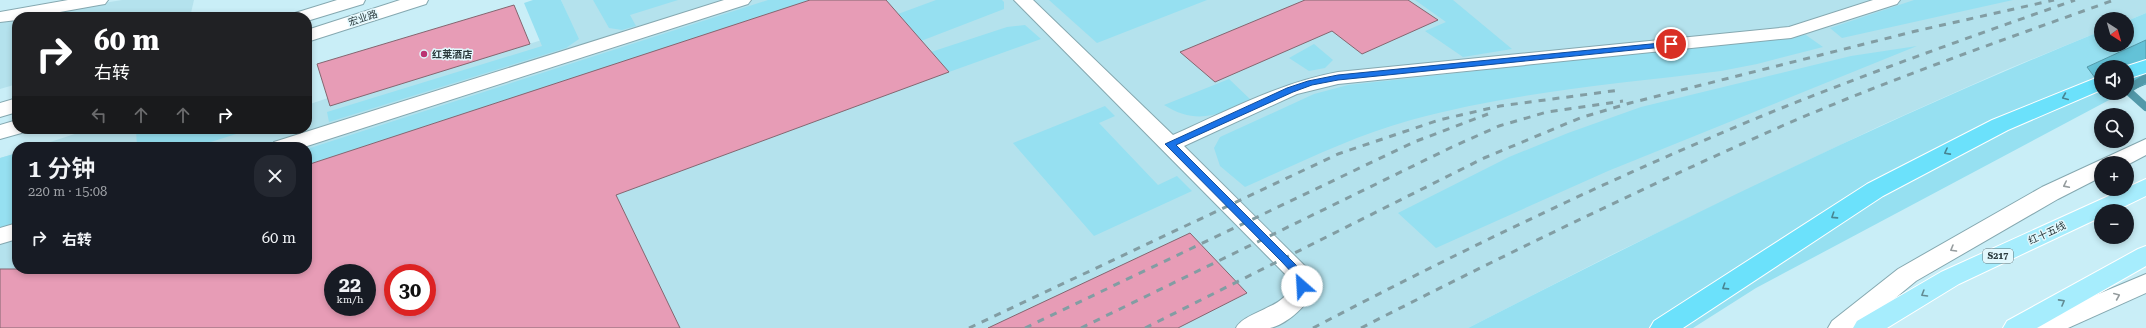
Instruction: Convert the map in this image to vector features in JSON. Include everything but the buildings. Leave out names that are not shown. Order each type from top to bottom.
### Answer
[{"type":"highway","points":[[2134,70],[2146,66]]},
{"type":"highway","points":[[1663,328],[1875,190],[2000,125],[2094,85]]},
{"type":"main road","name":"宏业路","points":[[312,14],[356,0]]},
{"type":"main road","name":"宏业路","points":[[312,34],[419,0]]},
{"type":"main road","points":[[0,110],[12,106]]},
{"type":"main road","points":[[0,132],[12,128]]},
{"type":"main road","points":[[2126,156],[2146,146]]},
{"type":"main road","points":[[1841,328],[1907,275],[2050,193],[2094,171]]},
{"type":"main road","name":"红十五线","points":[[1866,328],[1950,278],[2141,190]]},
{"type":"main road","points":[[2016,328],[2146,255]]},
{"type":"main road","points":[[2043,328],[2146,284]]},
{"type":"street","points":[[29,12],[99,0]]},
{"type":"street","points":[[297,142],[742,0]]},
{"type":"street","points":[[1023,0],[1170,144],[1300,275],[1302,286],[1298,299],[1282,310],[1248,328]]},
{"type":"street","points":[[1170,144],[1290,90],[1311,83],[1338,78],[1791,32],[1891,0]]},
{"type":"street","points":[[0,17],[12,15]]},
{"type":"street","points":[[0,236],[12,232]]},
{"type":"shaded area","points":[[122,0],[194,0],[191,12],[49,12]]},
{"type":"shaded area","points":[[533,0],[561,0],[579,39],[566,48],[329,122],[327,112],[542,46],[524,3]]},
{"type":"shaded area","points":[[561,0],[2146,0],[2146,13],[2134,18],[2134,12],[2094,12],[2094,34],[2003,71],[1882,125],[1613,254],[1468,328],[0,328],[0,158],[12,154],[12,274],[312,274],[312,142],[50,142],[75,134],[312,134],[312,103],[328,98],[330,106],[574,30]]},
{"type":"shaded area","points":[[593,0],[678,0],[630,15],[636,26],[622,30],[609,28]]},
{"type":"shaded area","points":[[768,0],[810,0],[312,163],[312,147]]},
{"type":"shaded area","points":[[936,0],[1002,0],[1004,2],[1004,9],[921,41],[898,14]]},
{"type":"shaded area","points":[[1049,0],[1207,0],[1097,43]]},
{"type":"shaded area","points":[[1415,0],[1453,0],[1512,49],[1463,57],[1425,31],[1446,22]]},
{"type":"shaded area","points":[[1914,0],[2013,0],[1842,38],[1830,28]]},
{"type":"shaded area","points":[[2146,13],[2146,40],[2134,45],[2134,18]]},
{"type":"shaded area","points":[[12,18],[12,85],[0,89],[0,20]]},
{"type":"shaded area","points":[[1025,25],[1041,39],[949,72],[931,52],[1007,27]]},
{"type":"shaded area","points":[[2094,34],[2094,52],[2120,52],[2102,60],[2094,60],[2094,64],[2087,67],[2094,76],[2094,100],[2109,100],[1756,288],[1693,328],[1468,328],[1624,249],[1781,173],[2020,65]]},
{"type":"shaded area","points":[[1806,35],[1823,47],[1757,64],[1721,71],[1565,90],[1487,102],[1411,120],[1389,126],[1347,142],[1245,187],[1220,166],[1214,148],[1220,137],[1314,94],[1348,85]]},
{"type":"shaded area","points":[[2146,40],[2146,84],[2134,89],[2134,60],[2102,60],[2120,52],[2134,52],[2134,45]]},
{"type":"shaded area","points":[[1314,44],[1333,60],[1325,68],[1309,71],[1289,58]]},
{"type":"shaded area","points":[[1917,46],[1608,171],[1436,248],[1398,213],[1509,157],[1568,133],[1641,107],[1851,56]]},
{"type":"shaded area","points":[[2094,64],[2094,76],[2087,67]]},
{"type":"shaded area","points":[[1229,79],[1252,101],[1219,114],[1208,116],[1187,115],[1164,105]]},
{"type":"shaded area","points":[[1105,106],[1115,116],[1099,123],[1158,185],[1177,176],[1192,191],[1094,236],[1013,143]]},
{"type":"shaded area","points":[[136,134],[236,134],[211,142],[137,142]]},
{"type":"shaded area","points":[[12,154],[12,225],[0,229],[0,158]]},
{"type":"waterway","points":[[2146,78],[2127,90],[2146,107]]},
{"type":"railway","points":[[1145,328],[1484,158],[1580,118],[1630,103],[1916,31],[2054,0]]},
{"type":"railway","points":[[1313,328],[1424,271],[1591,190],[1705,140],[1801,100],[2075,0]]},
{"type":"railway","points":[[1361,328],[1570,224],[1782,126],[1905,76],[2114,0]]},
{"type":"railway","points":[[969,328],[1338,154],[1439,120],[1500,106],[1620,90]]},
{"type":"railway","points":[[1081,328],[1452,147],[1499,126],[1547,112],[1623,101]]},
{"type":"railway","points":[[1025,328],[1414,142],[1488,114]]},
{"type":"place","name":"红莱酒店","points":[[424,54]]},
{"type":"route","points":[[1302,286],[1300,275],[1170,144],[1290,90],[1311,83],[1338,78],[1671,44]]}]
